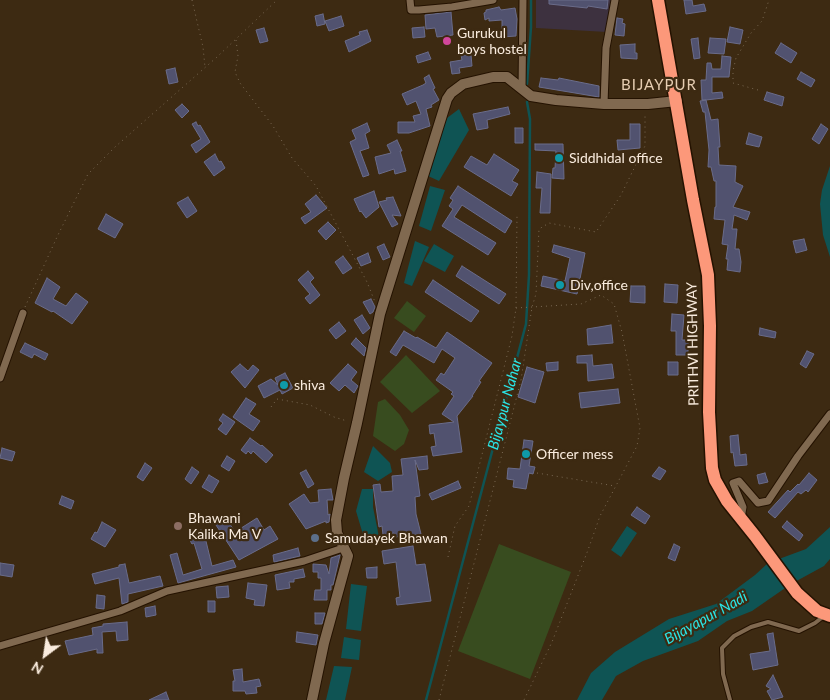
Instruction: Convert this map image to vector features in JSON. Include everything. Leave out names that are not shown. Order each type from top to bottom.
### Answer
[{"type":"highway","name":"PRITHVI HIGHWAY","points":[[658,0],[708,275],[710,326],[709,412],[712,468],[715,480],[785,578],[809,605],[828,615]]},
{"type":"main road","points":[[312,700],[324,643],[348,556],[337,533],[336,520],[380,314],[444,106],[451,93],[463,84],[493,77],[507,77],[532,96],[548,99],[604,104],[677,102]]},
{"type":"street","points":[[410,0],[411,10],[419,10],[493,0]]},
{"type":"street","points":[[522,90],[523,0]]},
{"type":"street","points":[[604,104],[606,48],[615,0]]},
{"type":"street","points":[[0,378],[23,313]]},
{"type":"street","points":[[741,518],[743,507],[733,483],[739,481],[758,503],[768,501],[798,456],[830,414]]},
{"type":"street","points":[[0,646],[120,611],[168,592],[295,564],[344,548]]},
{"type":"lane","points":[[730,700],[723,674],[722,648],[734,636],[751,626],[768,622],[799,631],[828,615]]},
{"type":"path","points":[[192,0],[203,47],[205,68]]},
{"type":"path","points":[[23,313],[56,237],[88,174],[115,146],[205,68],[277,0]]},
{"type":"path","points":[[758,90],[733,83],[732,71],[736,58],[751,33],[762,21],[769,0]]},
{"type":"path","points":[[236,38],[238,56],[235,72],[240,83],[272,126],[292,158],[316,186],[367,282],[380,314]]},
{"type":"path","points":[[439,700],[521,380],[532,307],[536,294],[539,229],[550,223],[596,232],[621,195],[645,146],[645,112]]},
{"type":"path","points":[[448,557],[455,526],[468,506],[512,336],[516,308],[517,215]]},
{"type":"path","points":[[516,308],[581,304],[601,295],[614,304],[628,360],[640,428],[637,446],[600,516],[552,642],[524,700]]},
{"type":"path","points":[[271,407],[277,399],[310,405],[334,417],[357,424]]},
{"type":"path","points":[[537,473],[615,486]]},
{"type":"shaded area","points":[[536,0],[611,0],[607,32],[536,28]]},
{"type":"green space","points":[[407,301],[426,316],[414,332],[394,318]]},
{"type":"green space","points":[[406,355],[440,391],[412,413],[380,382]]},
{"type":"green space","points":[[385,399],[400,415],[409,430],[404,444],[395,451],[373,436],[378,402]]},
{"type":"green space","points":[[499,544],[571,572],[530,679],[458,651]]},
{"type":"water","points":[[459,109],[469,130],[439,181],[426,175],[447,118]]},
{"type":"water","points":[[830,166],[830,257],[823,235],[820,204],[822,190]]},
{"type":"water","points":[[430,186],[445,190],[431,231],[419,226]]},
{"type":"water","points":[[415,241],[429,247],[412,286],[404,283]]},
{"type":"water","points":[[434,244],[454,256],[445,272],[424,261]]},
{"type":"water","points":[[373,446],[390,463],[392,472],[378,481],[364,472]]},
{"type":"water","points":[[362,489],[373,489],[373,507],[379,537],[371,540],[364,538],[356,511]]},
{"type":"water","points":[[627,526],[637,533],[621,557],[611,550]]},
{"type":"water","name":"Bijayapur Nadi","points":[[830,527],[830,559],[824,566],[791,584],[752,611],[727,621],[698,641],[643,661],[616,676],[602,700],[577,700],[591,673],[615,652],[669,619],[716,604],[768,563],[806,549]]},
{"type":"water","points":[[351,584],[367,586],[361,631],[346,629]]},
{"type":"water","points":[[344,637],[361,640],[359,660],[341,658]]},
{"type":"water","points":[[334,666],[352,667],[345,700],[326,700]]},
{"type":"building","points":[[549,0],[608,0],[607,9],[549,4]]},
{"type":"building","points":[[684,0],[692,0],[693,6],[704,4],[706,11],[686,14]]},
{"type":"building","points":[[499,7],[501,10],[515,8],[517,19],[516,36],[502,37],[502,20],[489,21],[489,18],[485,20],[484,13],[486,10]]},
{"type":"building","points":[[451,12],[453,35],[437,37],[435,28],[426,29],[425,15]]},
{"type":"building","points":[[323,14],[325,24],[317,26],[315,16]]},
{"type":"building","points":[[341,16],[344,26],[329,31],[325,21]]},
{"type":"building","points":[[617,18],[623,19],[622,23],[625,24],[624,36],[615,35]]},
{"type":"building","points":[[424,27],[425,37],[413,38],[412,28]]},
{"type":"building","points":[[730,27],[743,30],[740,44],[727,42]]},
{"type":"building","points":[[264,28],[268,41],[260,43],[256,30]]},
{"type":"building","points":[[367,30],[371,41],[349,52],[345,41],[360,35],[359,32]]},
{"type":"building","points":[[698,38],[700,58],[694,59],[691,39]]},
{"type":"building","points":[[710,38],[726,39],[724,54],[708,53]]},
{"type":"building","points":[[781,43],[797,53],[791,63],[775,53]]},
{"type":"building","points":[[635,44],[637,59],[621,58],[620,45]]},
{"type":"building","points":[[428,52],[431,59],[418,63],[416,56]]},
{"type":"building","points":[[461,55],[471,55],[472,66],[459,68],[460,73],[452,74],[450,62],[462,60]]},
{"type":"building","points":[[722,56],[731,57],[729,77],[712,77],[712,93],[722,92],[723,98],[702,100],[701,80],[706,80],[707,63],[711,63],[712,69],[721,69]]},
{"type":"building","points":[[175,68],[178,82],[169,84],[166,70]]},
{"type":"building","points":[[801,72],[815,80],[811,87],[797,79]]},
{"type":"building","points":[[429,75],[439,100],[431,105],[432,107],[426,109],[430,126],[409,133],[398,133],[398,122],[415,122],[413,116],[421,114],[416,101],[407,105],[402,94],[426,83],[424,78]]},
{"type":"building","points":[[541,78],[558,80],[559,78],[599,86],[599,97],[539,87]]},
{"type":"building","points":[[767,92],[784,97],[782,106],[764,100]]},
{"type":"building","points":[[706,100],[711,120],[718,119],[719,165],[736,166],[735,182],[743,186],[733,207],[750,212],[747,220],[734,215],[732,229],[737,229],[735,249],[739,249],[740,272],[727,270],[728,245],[722,244],[725,220],[714,219],[716,181],[714,181],[711,167],[708,167],[709,150],[705,112],[703,112],[700,101]]},
{"type":"building","points":[[182,104],[189,111],[182,118],[175,110]]},
{"type":"building","points":[[508,107],[510,114],[487,120],[488,128],[477,130],[473,114]]},
{"type":"building","points":[[196,122],[198,126],[200,125],[210,142],[196,153],[191,145],[201,139],[192,124]]},
{"type":"building","points":[[367,123],[370,131],[365,134],[369,148],[360,151],[369,175],[363,177],[350,142],[356,139],[352,130]]},
{"type":"building","points":[[630,124],[640,124],[640,148],[618,150],[617,140],[630,140]]},
{"type":"building","points":[[821,124],[828,129],[819,144],[812,139]]},
{"type":"building","points":[[515,128],[523,128],[523,143],[515,143]]},
{"type":"building","points":[[749,133],[762,137],[759,147],[746,144]]},
{"type":"building","points":[[397,140],[402,151],[400,151],[406,171],[395,174],[394,169],[379,174],[375,157],[391,153],[387,145]]},
{"type":"building","name":"Siddhidal office","points":[[535,144],[563,144],[564,179],[552,178],[553,168],[555,168],[556,151],[535,150]]},
{"type":"building","points":[[215,154],[225,168],[214,176],[204,162]]},
{"type":"building","points":[[494,154],[519,170],[512,181],[518,184],[511,196],[464,167],[471,156],[487,165]]},
{"type":"building","points":[[537,172],[551,174],[550,213],[540,213],[542,188],[536,188]]},
{"type":"building","points":[[458,186],[512,221],[505,233],[462,205],[454,217],[496,243],[488,255],[442,226],[453,209],[449,206],[453,200],[450,198]]},
{"type":"building","points":[[374,191],[379,207],[366,218],[360,212],[354,199]]},
{"type":"building","points":[[316,195],[327,208],[305,224],[301,218],[311,212],[305,204]]},
{"type":"building","points":[[188,197],[197,211],[187,218],[177,203]]},
{"type":"building","points":[[393,197],[401,216],[392,215],[398,224],[392,227],[379,202]]},
{"type":"building","points":[[106,214],[123,224],[115,238],[98,229]]},
{"type":"building","points":[[328,222],[336,230],[326,240],[318,231]]},
{"type":"building","points":[[804,239],[807,250],[796,253],[793,241]]},
{"type":"building","points":[[384,244],[390,257],[383,260],[377,247]]},
{"type":"building","points":[[554,245],[585,253],[577,294],[541,286],[543,276],[565,281],[570,258],[552,252]]},
{"type":"building","points":[[368,253],[371,262],[361,266],[357,258]]},
{"type":"building","points":[[343,256],[352,268],[343,274],[335,262]]},
{"type":"building","points":[[462,266],[506,294],[499,304],[456,276]]},
{"type":"building","points":[[308,271],[314,278],[310,282],[320,295],[310,304],[305,298],[310,294],[298,280]]},
{"type":"building","points":[[47,278],[60,287],[53,299],[66,306],[76,293],[88,302],[72,324],[53,311],[35,303]]},
{"type":"building","points":[[433,280],[479,311],[471,322],[425,292]]},
{"type":"building","points":[[665,284],[678,285],[677,303],[664,302]]},
{"type":"building","points":[[631,286],[645,286],[645,303],[630,302]]},
{"type":"building","points":[[371,299],[375,307],[370,314],[363,302]]},
{"type":"building","points":[[672,314],[684,315],[682,340],[688,340],[688,355],[676,355],[676,331],[671,331]]},
{"type":"building","points":[[362,315],[370,328],[363,334],[354,320]]},
{"type":"building","points":[[339,322],[346,331],[336,339],[329,330]]},
{"type":"building","points":[[611,325],[613,343],[588,345],[587,329]]},
{"type":"building","points":[[760,328],[776,332],[775,338],[759,335]]},
{"type":"building","points":[[404,331],[436,348],[447,332],[492,363],[479,381],[481,382],[473,396],[457,416],[462,452],[433,456],[431,447],[436,446],[434,433],[430,434],[429,425],[454,422],[442,414],[454,396],[451,394],[453,392],[436,380],[441,373],[444,375],[455,358],[442,349],[434,363],[403,345],[396,356],[390,352]]},
{"type":"building","points":[[356,338],[366,348],[364,356],[351,344]]},
{"type":"building","points":[[25,343],[48,354],[45,360],[34,354],[32,358],[20,352]]},
{"type":"building","points":[[807,351],[814,354],[806,368],[800,364]]},
{"type":"building","points":[[592,355],[593,366],[612,364],[614,378],[588,381],[587,363],[577,363],[577,356]]},
{"type":"building","points":[[558,362],[558,370],[547,371],[546,363]]},
{"type":"building","points":[[668,362],[678,362],[678,375],[668,375]]},
{"type":"building","points":[[240,364],[248,371],[253,365],[259,370],[245,388],[231,372]]},
{"type":"building","points":[[348,364],[357,372],[351,380],[358,386],[354,393],[345,385],[339,391],[330,383]]},
{"type":"building","points":[[527,367],[544,372],[535,403],[518,397]]},
{"type":"building","points":[[285,373],[293,388],[282,394],[280,390],[264,398],[258,386],[271,379],[278,385],[275,378]]},
{"type":"building","points":[[618,389],[620,403],[581,408],[579,393]]},
{"type":"building","points":[[246,398],[256,404],[249,414],[260,421],[253,431],[233,417]]},
{"type":"building","points":[[223,414],[235,422],[226,435],[218,429],[223,423],[219,420]]},
{"type":"building","points":[[738,435],[740,455],[746,454],[747,465],[735,466],[733,452],[731,453],[730,436]]},
{"type":"building","points":[[250,438],[262,445],[273,455],[266,463],[253,451],[251,454],[248,451],[246,454],[241,450]]},
{"type":"building","name":"Officer mess","points":[[524,440],[533,441],[529,466],[535,467],[533,474],[529,473],[526,489],[513,487],[514,480],[507,479],[508,468],[520,469]]},
{"type":"building","points":[[2,448],[15,452],[12,461],[0,458]]},
{"type":"building","points":[[227,456],[235,461],[229,471],[221,466]]},
{"type":"building","points":[[427,456],[428,469],[419,470],[415,460],[420,496],[415,497],[416,514],[421,534],[395,537],[394,533],[383,535],[382,526],[379,527],[373,485],[380,484],[381,492],[393,491],[392,476],[403,475],[401,459]]},
{"type":"building","points":[[145,463],[152,468],[143,481],[137,477]]},
{"type":"building","points":[[192,467],[199,472],[191,484],[185,479]]},
{"type":"building","points":[[659,467],[666,471],[660,480],[652,476]]},
{"type":"building","points":[[306,470],[314,484],[308,488],[300,473]]},
{"type":"building","points":[[765,473],[768,482],[759,484],[757,475]]},
{"type":"building","points":[[809,473],[817,480],[808,492],[806,490],[801,494],[798,492],[775,518],[768,512],[788,490],[790,492],[799,485]]},
{"type":"building","points":[[209,475],[219,481],[212,493],[202,487]]},
{"type":"building","points":[[458,481],[461,488],[432,500],[429,494]]},
{"type":"building","points":[[331,489],[333,500],[327,500],[328,515],[330,514],[329,522],[326,523],[326,521],[306,529],[289,504],[304,494],[310,503],[319,502],[318,490]]},
{"type":"building","points":[[62,496],[74,501],[71,509],[59,504]]},
{"type":"building","points":[[637,507],[650,516],[645,524],[631,515]]},
{"type":"building","points":[[224,515],[235,532],[257,518],[264,530],[270,526],[278,539],[239,560],[214,522]]},
{"type":"building","points":[[787,521],[803,535],[799,541],[782,527]]},
{"type":"building","points":[[102,522],[116,530],[105,547],[91,539],[95,532],[97,533]]},
{"type":"building","points":[[201,530],[205,537],[212,566],[233,560],[236,567],[178,583],[170,555],[177,553],[183,575],[202,569],[194,543],[192,544],[188,537]]},
{"type":"building","points":[[674,544],[680,547],[675,561],[668,558]]},
{"type":"building","points":[[413,546],[416,565],[425,564],[431,601],[397,605],[396,598],[400,597],[396,562],[384,564],[382,551]]},
{"type":"building","points":[[298,548],[300,556],[274,562],[273,555]]},
{"type":"building","points":[[340,555],[333,585],[331,585],[331,590],[327,590],[327,600],[314,600],[315,590],[321,590],[321,578],[318,578],[318,572],[313,572],[313,564],[326,565],[329,574],[331,558]]},
{"type":"building","points":[[0,563],[14,565],[12,577],[0,575]]},
{"type":"building","points":[[125,564],[129,583],[160,576],[163,586],[128,594],[128,602],[122,604],[119,578],[95,584],[92,574]]},
{"type":"building","points":[[377,567],[377,578],[367,578],[366,568]]},
{"type":"building","points":[[303,569],[305,577],[289,582],[290,588],[277,590],[275,575]]},
{"type":"building","points":[[248,583],[267,585],[264,606],[254,605],[255,600],[246,598]]},
{"type":"building","points":[[228,586],[229,597],[217,598],[216,587]]},
{"type":"building","points":[[97,595],[105,596],[104,609],[96,608]]},
{"type":"building","points":[[208,601],[215,601],[215,612],[208,612]]},
{"type":"building","points":[[155,606],[156,615],[146,617],[145,608]]},
{"type":"building","points":[[315,613],[325,613],[322,624],[315,624]]},
{"type":"building","points":[[127,622],[128,640],[117,641],[116,631],[102,632],[103,653],[97,653],[97,649],[69,655],[65,641],[93,635],[92,628],[103,626],[103,624]]},
{"type":"building","points":[[297,632],[318,635],[316,645],[296,642]]},
{"type":"building","points":[[773,633],[778,665],[753,670],[750,654],[770,651],[767,634]]},
{"type":"building","points":[[242,669],[243,682],[259,679],[261,686],[256,687],[257,693],[246,694],[245,691],[233,691],[233,681],[235,681],[233,670]]},
{"type":"building","points":[[773,675],[783,697],[772,700],[767,691],[771,689],[766,686]]},
{"type":"building","points":[[166,692],[169,700],[149,700]]},
{"type":"waterway","name":"Bijaypur Nahar","points":[[527,84],[531,0]]},
{"type":"waterway","name":"Bijaypur Nahar","points":[[426,700],[526,324],[529,275],[530,119],[527,102]]},
{"type":"place","name":"Gurukul boys hostel","points":[[447,41]]},
{"type":"place","name":"Siddhidal office","points":[[559,158]]},
{"type":"place","name":"Div,office","points":[[560,285]]},
{"type":"place","name":"shiva","points":[[284,385]]},
{"type":"place","name":"Officer mess","points":[[526,454]]},
{"type":"place","name":"Bhawani Kalika Ma V","points":[[178,526]]},
{"type":"place","name":"Samudayek Bhawan","points":[[315,538]]},
{"type":"district","name":"BIJAYPUR","points":[[659,85]]}]
